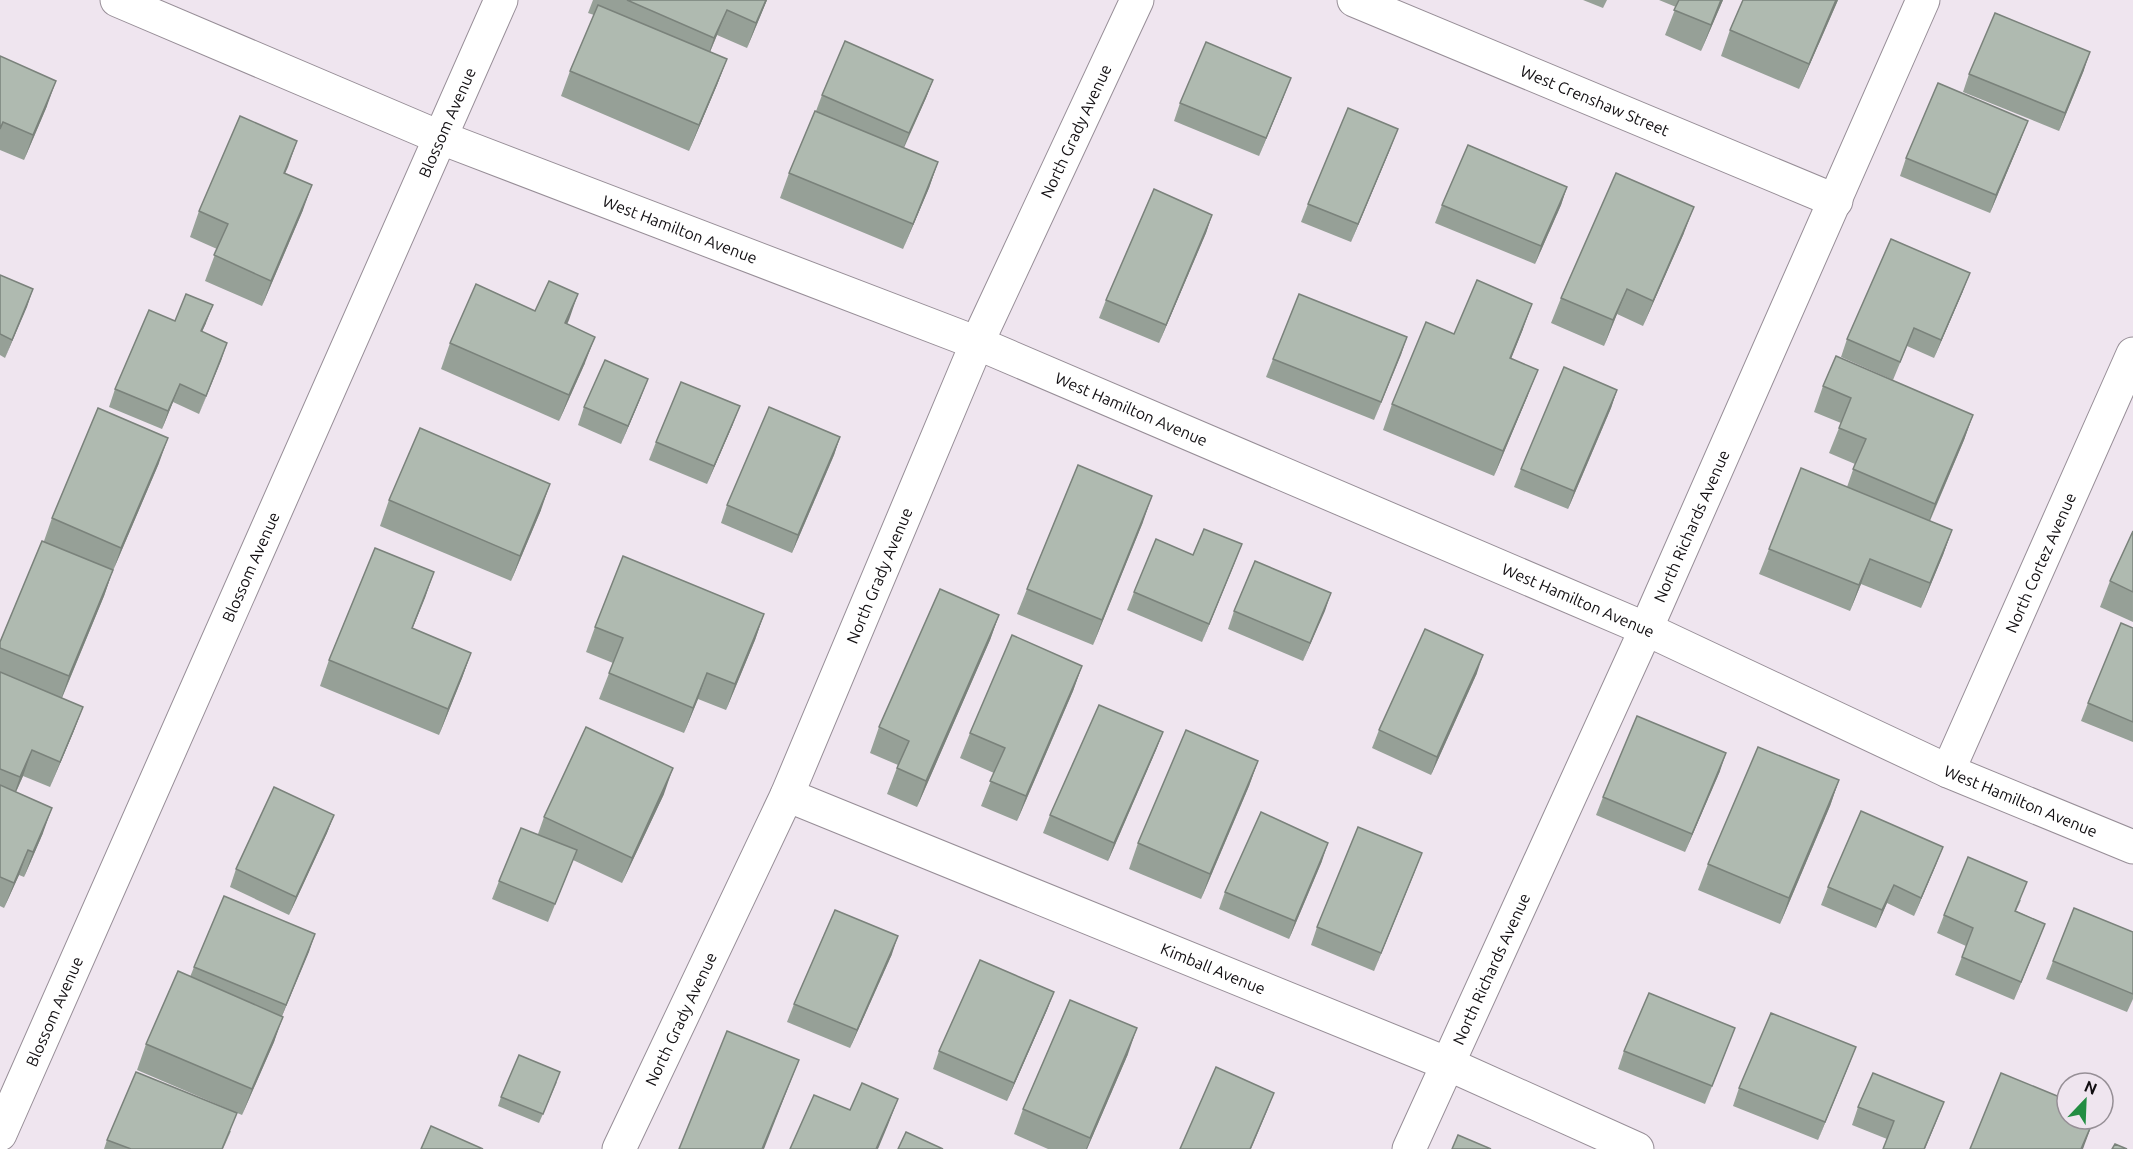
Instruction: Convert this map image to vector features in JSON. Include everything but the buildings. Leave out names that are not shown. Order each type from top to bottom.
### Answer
[{"type":"street","name":"West Hamilton Avenue","points":[[117,0],[439,137],[977,343],[1646,629],[1948,771],[2133,847]]},
{"type":"street","name":"Blossom Avenue","points":[[0,1134],[501,0]]},
{"type":"street","name":"North Grady Avenue","points":[[619,1149],[787,795],[977,343],[1137,0]]},
{"type":"street","name":"West Crenshaw Street","points":[[1354,0],[1836,201]]},
{"type":"street","name":"North Richards Avenue","points":[[1409,1149],[1646,629],[1923,0]]},
{"type":"street","name":"North Cortez Avenue","points":[[1948,771],[2133,354]]},
{"type":"street","name":"Kimball Avenue","points":[[787,795],[1448,1064],[1637,1149]]}]
